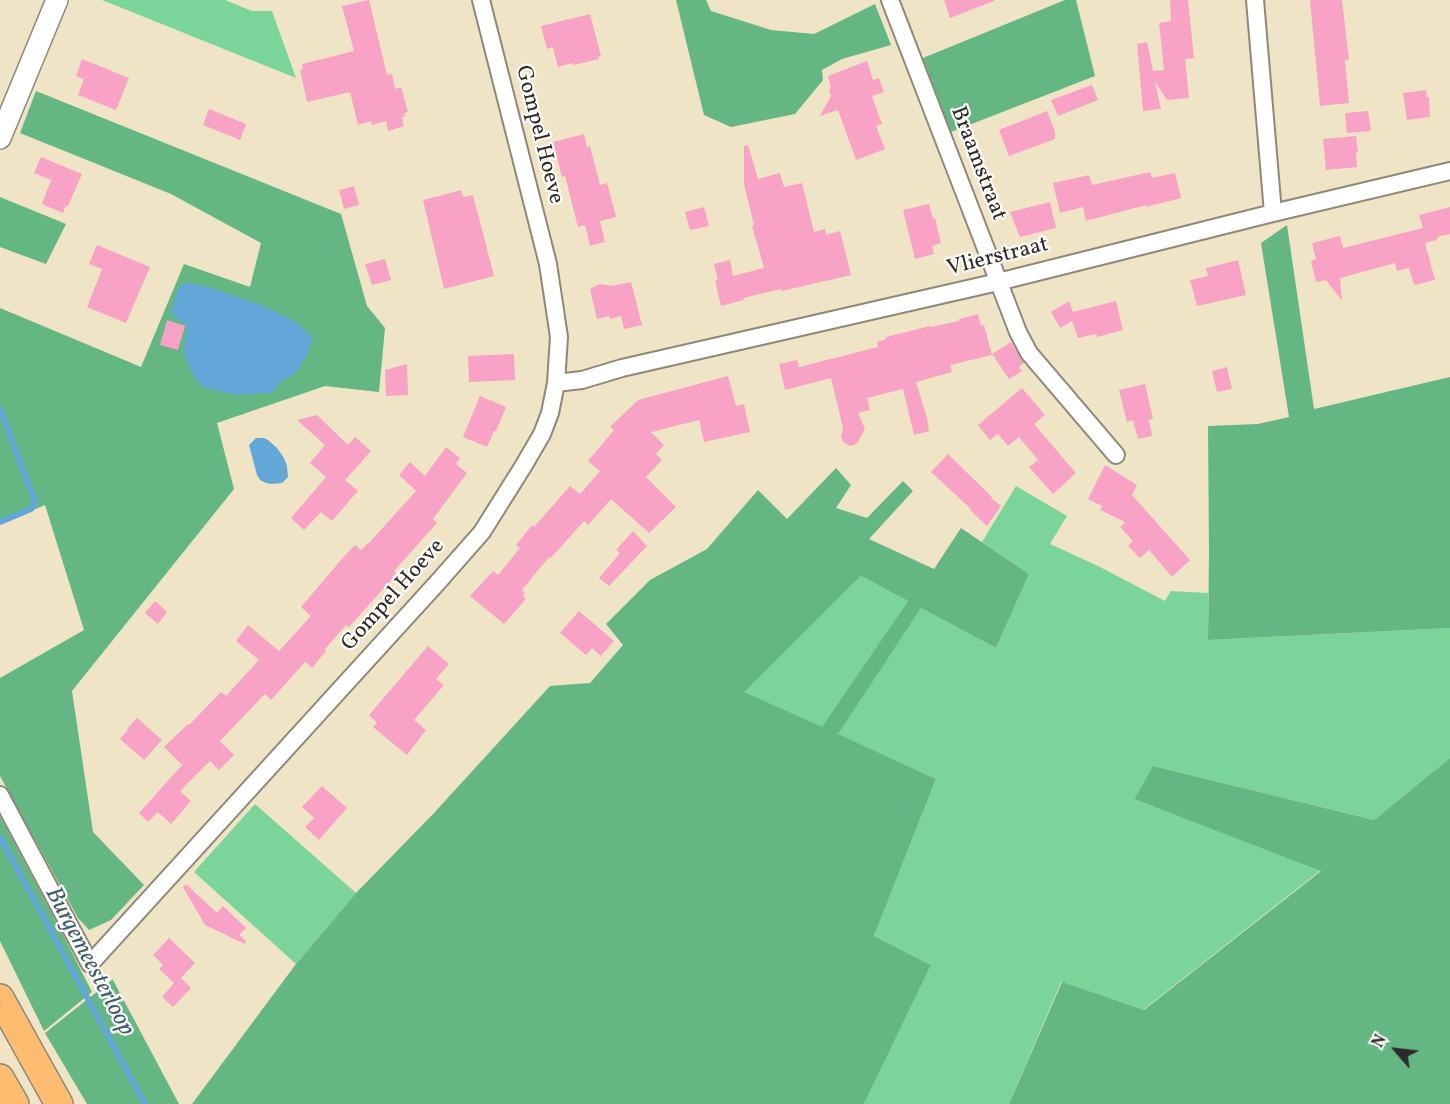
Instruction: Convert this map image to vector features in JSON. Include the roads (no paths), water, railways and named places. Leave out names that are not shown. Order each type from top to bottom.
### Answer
[{"type":"highway","points":[[0,998],[59,1104]]},
{"type":"highway","points":[[0,1078],[15,1104]]},
{"type":"street","points":[[0,138],[57,0]]},
{"type":"street","name":"Gompel Hoeve","points":[[0,795],[90,964],[438,582],[482,532],[506,496],[542,434],[550,413],[556,383],[559,337],[548,264],[481,0]]},
{"type":"street","name":"Braamstraat","points":[[890,0],[1018,332],[1029,353],[1116,455]]},
{"type":"street","points":[[1255,0],[1273,213]]},
{"type":"street","name":"Vlierstraat","points":[[556,383],[582,380],[622,368],[998,282],[1450,171]]},
{"type":"water","points":[[187,282],[266,307],[296,322],[313,339],[296,373],[281,381],[274,391],[268,393],[235,395],[203,387],[196,380],[186,360],[184,351],[187,326],[170,313],[179,287]]},
{"type":"water","points":[[256,438],[268,440],[284,458],[288,477],[282,483],[266,483],[257,475],[249,445]]},
{"type":"waterway","points":[[0,409],[35,501],[31,509],[0,522]]},
{"type":"waterway","name":"Burgemeesterloop","points":[[0,837],[145,1104]]}]
